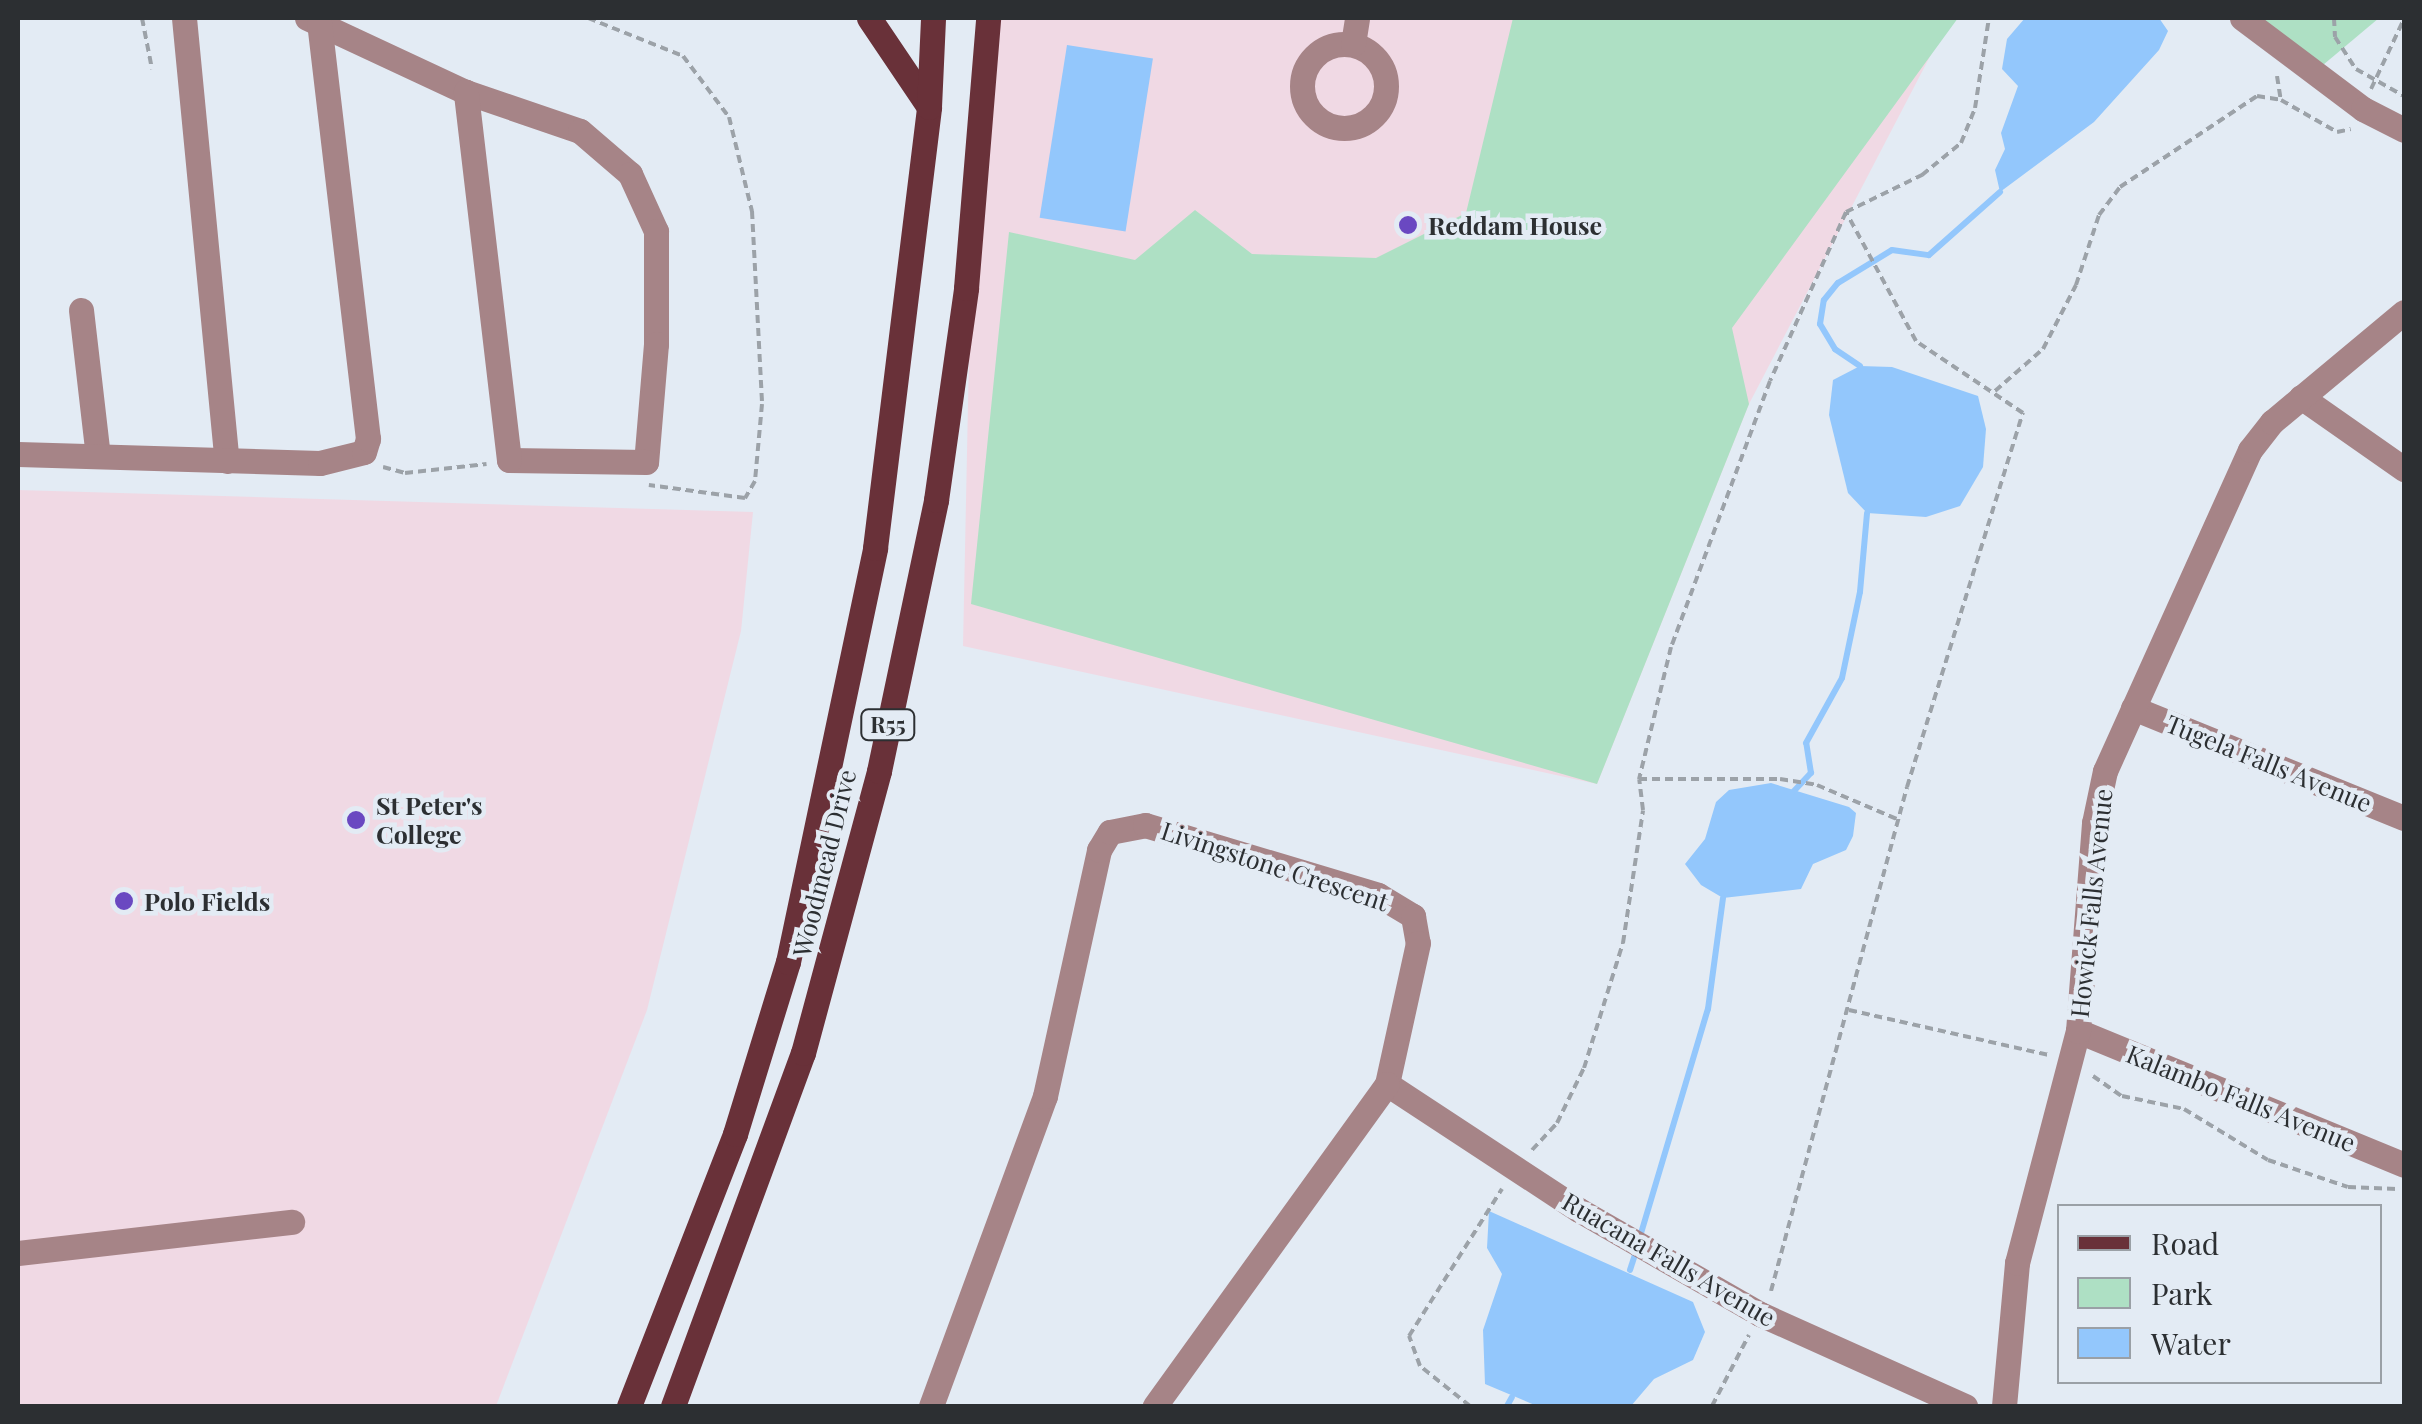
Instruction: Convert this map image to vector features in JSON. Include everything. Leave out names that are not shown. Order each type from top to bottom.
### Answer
[{"type":"main road","points":[[869,18],[929,107]]},
{"type":"main road","name":"Woodmead Drive","points":[[629,1406],[735,1134],[788,962],[875,548],[929,107],[934,18]]},
{"type":"main road","name":"Woodmead Drive","points":[[673,1406],[753,1204],[804,1053],[879,771],[936,500],[966,288],[988,18]]},
{"type":"street","points":[[184,18],[228,461]]},
{"type":"street","points":[[1353,44],[1357,18]]},
{"type":"street","points":[[2242,18],[2363,109],[2404,130]]},
{"type":"street","points":[[313,20],[466,92],[580,132],[630,174],[656,231],[656,344],[646,462],[510,460],[466,92]]},
{"type":"street","points":[[18,454],[320,463],[364,452],[368,439],[313,20]]},
{"type":"street","points":[[81,310],[98,456]]},
{"type":"street","name":"Howick Falls Avenue","points":[[2004,1406],[2017,1262],[2078,1031],[2094,823],[2105,771],[2250,450],[2301,397],[2404,312]]},
{"type":"street","points":[[2301,397],[2404,468]]},
{"type":"street","name":"Tugela Falls Avenue","points":[[2134,708],[2404,818]]},
{"type":"street","name":"Livingstone Crescent","points":[[931,1406],[1045,1096],[1093,870],[1110,832],[1144,824],[1378,895],[1413,916],[1418,943],[1387,1084],[1155,1406]]},
{"type":"street","name":"Kalambo Falls Avenue","points":[[2078,1031],[2404,1165]]},
{"type":"street","name":"Ruacana Falls Avenue","points":[[1387,1084],[1516,1168],[1760,1314],[1965,1406]]},
{"type":"street","points":[[18,1252],[292,1222]]},
{"type":"path","points":[[142,18],[152,69]]},
{"type":"path","points":[[588,18],[682,56],[729,117],[752,211],[762,404],[755,481],[745,498],[643,482]]},
{"type":"path","points":[[1470,1406],[1420,1366],[1409,1336],[1516,1168],[1557,1123],[1577,1082],[1617,961],[1643,810],[1638,778],[1671,646],[1770,381],[1846,212],[1922,175],[1961,143],[1974,108],[1989,18]]},
{"type":"path","points":[[2334,18],[2331,27],[2345,56],[2374,83],[2404,96]]},
{"type":"path","points":[[1995,391],[2043,349],[2076,285],[2098,215],[2120,187],[2257,96],[2281,100],[2338,132],[2350,130],[2404,19]]},
{"type":"path","points":[[1712,1406],[1774,1282],[1899,820],[2023,413],[1916,341],[1846,212]]},
{"type":"path","points":[[364,452],[381,466],[405,472],[510,460]]},
{"type":"path","points":[[1638,778],[1785,780],[1816,785],[1899,820]]},
{"type":"path","points":[[1848,1010],[2069,1059],[2122,1096],[2184,1109],[2268,1160],[2348,1187],[2404,1189]]},
{"type":"shaded area","name":"Reddam House","points":[[976,18],[1950,18],[1749,404],[1597,784],[963,646]]},
{"type":"shaded area","name":"St Peter's College","points":[[18,490],[753,512],[741,631],[647,1010],[496,1406],[18,1406]]},
{"type":"green space","name":"Reddam House","points":[[1513,18],[1958,18],[1732,328],[1749,404],[1597,784],[971,604],[1009,232],[1135,260],[1195,210],[1252,254],[1376,258],[1466,213]]},
{"type":"green space","points":[[2260,18],[2379,18],[2323,65]]},
{"type":"water","points":[[2025,18],[2159,18],[2168,31],[2159,50],[2094,122],[2000,192],[1995,170],[2005,149],[2001,133],[2018,86],[2002,69],[2007,39]]},
{"type":"water","points":[[1067,45],[1153,59],[1126,231],[1040,218]]},
{"type":"water","points":[[1860,366],[1892,367],[1978,396],[1986,429],[1983,467],[1960,506],[1926,517],[1867,513],[1848,493],[1829,415],[1833,380]]},
{"type":"water","points":[[1771,783],[1849,807],[1856,813],[1853,836],[1846,850],[1813,864],[1801,889],[1723,898],[1701,885],[1685,864],[1705,839],[1716,802],[1729,790]]},
{"type":"water","points":[[1489,1211],[1693,1302],[1705,1332],[1693,1360],[1654,1379],[1631,1406],[1537,1406],[1485,1384],[1483,1330],[1502,1274],[1487,1248]]},
{"type":"waterway","points":[[1860,366],[1835,349],[1820,324],[1824,300],[1838,283],[1892,250],[1929,255],[2000,192]]},
{"type":"waterway","points":[[1794,791],[1811,773],[1806,743],[1842,678],[1860,592],[1867,513]]},
{"type":"waterway","points":[[1639,1240],[1708,1009],[1723,898]]},
{"type":"waterway","points":[[1630,1270],[1636,1252]]},
{"type":"waterway","points":[[1507,1406],[1512,1397]]},
{"type":"place","name":"Reddam House","points":[[1408,225]]},
{"type":"place","name":"St Peter's College","points":[[356,820]]},
{"type":"place","name":"Polo Fields","points":[[124,901]]}]
